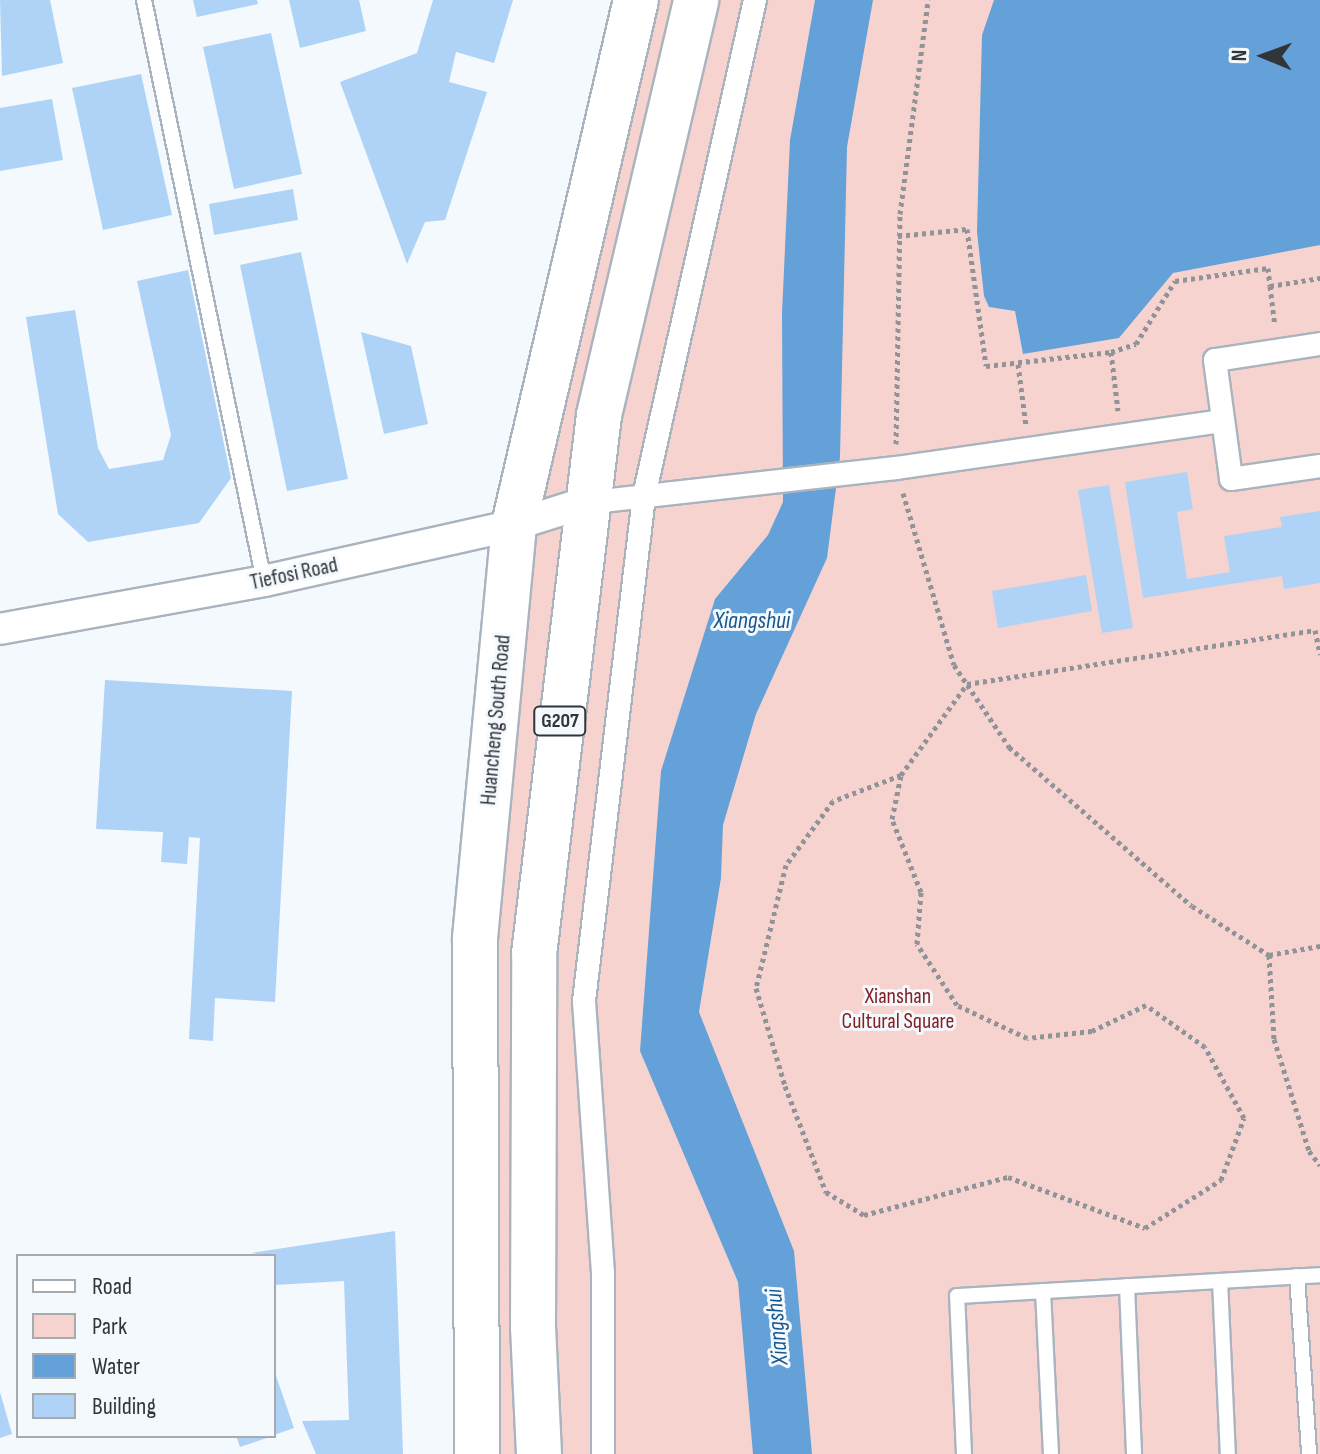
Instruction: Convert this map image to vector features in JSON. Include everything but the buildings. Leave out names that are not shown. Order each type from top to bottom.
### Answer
[{"type":"highway","name":"Huancheng South Road","points":[[477,1454],[475,938],[514,525],[636,0]]},
{"type":"highway","name":"G207","points":[[539,1454],[533,1328],[534,954],[584,503],[599,415],[696,0]]},
{"type":"street","points":[[603,1454],[603,1273],[584,1001],[644,496],[755,0]]},
{"type":"street","points":[[1320,344],[1215,360],[1231,479],[1320,466]]},
{"type":"street","points":[[584,503],[896,468],[1221,421]]},
{"type":"street","name":"Tiefosi Road","points":[[0,629],[264,581],[514,525],[584,503]]},
{"type":"lane","points":[[144,0],[264,581]]},
{"type":"lane","points":[[964,1454],[957,1296],[1320,1275]]},
{"type":"lane","points":[[1297,1276],[1309,1454]]},
{"type":"lane","points":[[1220,1281],[1228,1454]]},
{"type":"lane","points":[[1127,1286],[1134,1454]]},
{"type":"lane","points":[[1043,1291],[1051,1454]]},
{"type":"path","points":[[928,0],[898,236],[896,468],[954,665],[1009,747],[1192,906],[1269,955],[1320,946]]},
{"type":"path","points":[[898,236],[967,229],[986,366],[1111,352],[1136,344],[1175,281],[1268,268],[1279,351]]},
{"type":"path","points":[[1270,286],[1320,278]]},
{"type":"path","points":[[1111,352],[1122,437]]},
{"type":"path","points":[[1018,364],[1029,450]]},
{"type":"path","points":[[901,775],[833,801],[786,865],[756,988],[785,1086],[826,1192],[864,1215],[1008,1177],[1145,1228],[1221,1180],[1244,1118],[1205,1047],[1146,1005],[1092,1031],[1027,1038],[957,1005],[917,944],[921,892],[892,819],[901,775],[967,684],[1315,630],[1320,654]]},
{"type":"path","points":[[1269,955],[1274,1039],[1309,1151],[1320,1165]]},
{"type":"green space","name":"Xianshan Cultural Square","points":[[636,0],[1320,0],[1320,1454],[477,1454],[475,1331],[514,525]]},
{"type":"water","name":"Xiangshui","points":[[815,0],[873,0],[847,147],[840,457],[827,558],[756,714],[723,825],[721,878],[699,1012],[794,1251],[812,1454],[753,1454],[738,1282],[640,1051],[661,771],[715,599],[768,535],[783,502],[782,313],[790,140]]},
{"type":"water","points":[[994,0],[1320,0],[1320,245],[1173,273],[1119,338],[1023,354],[1015,311],[989,307],[984,296],[977,232],[982,35]]}]
